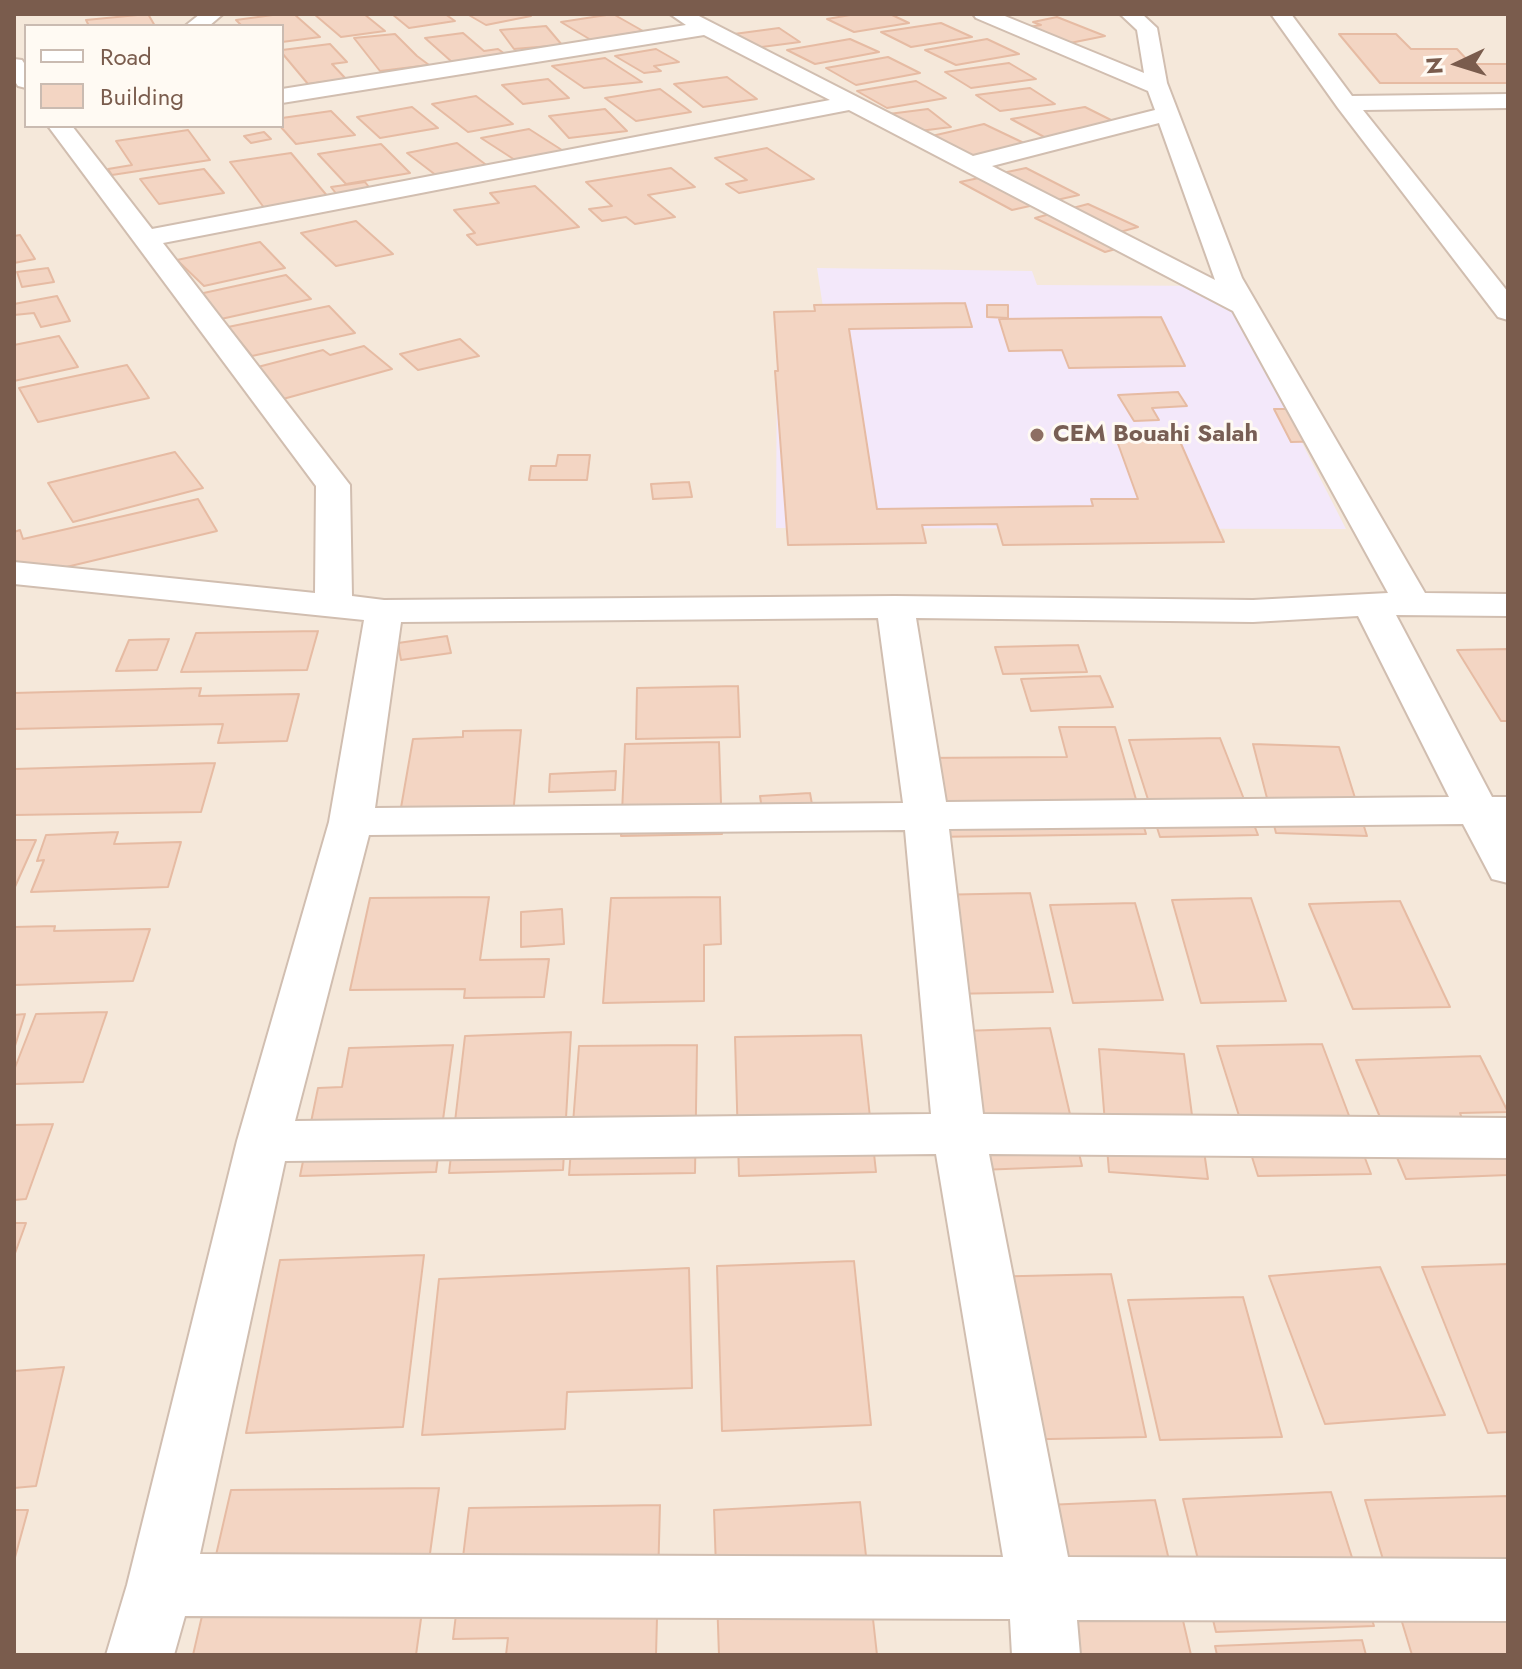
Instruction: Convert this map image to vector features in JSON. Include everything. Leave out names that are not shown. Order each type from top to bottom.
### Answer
[{"type":"street","points":[[680,14],[1244,306]]},
{"type":"street","points":[[983,14],[1163,100]]},
{"type":"street","points":[[1130,14],[1147,28],[1163,100],[1228,278],[1413,604]]},
{"type":"street","points":[[1281,14],[1346,103],[1508,311]]},
{"type":"street","points":[[284,96],[707,28]]},
{"type":"street","points":[[970,164],[1163,100]]},
{"type":"street","points":[[1346,103],[1508,101]]},
{"type":"street","points":[[146,238],[852,103]]},
{"type":"street","points":[[72,128],[146,238],[333,485],[333,606]]},
{"type":"street","points":[[1465,256],[1494,256]]},
{"type":"street","points":[[14,573],[384,611],[895,607],[1253,611],[1371,604],[1508,605]]},
{"type":"street","points":[[1371,604],[1493,809],[1508,869]]},
{"type":"street","points":[[895,607],[926,816],[959,1134],[1041,1587],[1046,1655]]},
{"type":"street","points":[[140,1655],[160,1585],[263,1141],[351,822],[384,611]]},
{"type":"street","points":[[351,822],[1493,809]]},
{"type":"street","points":[[263,1141],[959,1134],[1508,1138]]},
{"type":"street","points":[[160,1585],[1508,1590]]},
{"type":"shaded area","points":[[14,14],[1508,14],[1508,1655],[14,1655]]},
{"type":"shaded area","name":"CEM Bouahi Salah","points":[[817,268],[1032,271],[1037,285],[1222,286],[1346,529],[776,528],[777,341],[828,340]]},
{"type":"building","points":[[148,14],[154,24],[88,24],[86,20]]},
{"type":"building","points":[[294,14],[320,37],[284,42],[284,24],[240,24],[236,20]]},
{"type":"building","points":[[314,14],[364,14],[385,31],[341,37]]},
{"type":"building","points":[[392,14],[445,14],[455,21],[409,28]]},
{"type":"building","points":[[467,14],[528,14],[531,16],[486,25]]},
{"type":"building","points":[[613,14],[643,31],[591,40],[561,22]]},
{"type":"building","points":[[856,14],[890,14],[909,23],[854,32],[827,19]]},
{"type":"building","points":[[1057,17],[1105,36],[1055,46],[1016,29],[1041,25],[1033,22]]},
{"type":"building","points":[[941,23],[972,37],[911,47],[881,32]]},
{"type":"building","points":[[546,26],[562,45],[514,49],[500,30]]},
{"type":"building","points":[[779,28],[800,42],[754,48],[734,34]]},
{"type":"building","points":[[463,33],[484,51],[498,49],[505,54],[452,62],[425,38]]},
{"type":"building","points":[[395,34],[429,65],[380,71],[354,38]]},
{"type":"building","points":[[1339,34],[1396,34],[1411,49],[1457,49],[1471,64],[1508,64],[1508,83],[1380,83]]},
{"type":"building","points":[[850,39],[879,52],[815,64],[787,50]]},
{"type":"building","points":[[987,39],[1019,54],[956,65],[925,50]]},
{"type":"building","points":[[330,44],[347,62],[332,64],[346,79],[308,84],[284,55],[284,50]]},
{"type":"building","points":[[656,49],[679,62],[654,66],[661,71],[644,73],[615,56]]},
{"type":"building","points":[[888,57],[920,73],[856,85],[826,68]]},
{"type":"building","points":[[605,58],[642,82],[584,88],[552,66]]},
{"type":"building","points":[[1009,63],[1036,79],[971,88],[945,72]]},
{"type":"building","points":[[727,77],[757,99],[703,107],[674,84]]},
{"type":"building","points":[[548,79],[569,98],[523,104],[502,85]]},
{"type":"building","points":[[916,81],[946,98],[887,108],[857,91]]},
{"type":"building","points":[[1030,88],[1055,104],[1000,111],[976,95]]},
{"type":"building","points":[[660,89],[691,112],[636,121],[605,98]]},
{"type":"building","points":[[476,96],[513,124],[468,132],[432,104]]},
{"type":"building","points":[[412,107],[438,128],[380,138],[357,117]]},
{"type":"building","points":[[1085,107],[1121,125],[1046,138],[1011,119]]},
{"type":"building","points":[[605,109],[627,131],[569,138],[549,116]]},
{"type":"building","points":[[928,109],[951,127],[896,134],[873,116]]},
{"type":"building","points":[[331,111],[355,135],[296,144],[282,128],[284,118]]},
{"type":"building","points":[[984,124],[1026,144],[951,161],[910,141]]},
{"type":"building","points":[[529,129],[565,152],[518,162],[481,138]]},
{"type":"building","points":[[188,130],[210,160],[112,175],[108,169],[132,165],[116,141]]},
{"type":"building","points":[[264,132],[271,139],[251,143],[244,136]]},
{"type":"building","points":[[457,143],[489,167],[437,176],[407,153]]},
{"type":"building","points":[[381,144],[410,173],[346,184],[318,154]]},
{"type":"building","points":[[767,148],[814,179],[739,193],[726,184],[747,180],[715,158]]},
{"type":"building","points":[[291,153],[329,198],[265,209],[230,162]]},
{"type":"building","points":[[671,168],[695,187],[648,195],[675,217],[635,224],[626,217],[602,221],[589,209],[612,206],[586,182]]},
{"type":"building","points":[[1026,168],[1079,195],[1012,210],[960,182]]},
{"type":"building","points":[[204,169],[224,193],[159,204],[140,179]]},
{"type":"building","points":[[365,182],[372,191],[338,196],[331,187]]},
{"type":"building","points":[[535,186],[579,227],[477,245],[467,235],[475,233],[454,210],[499,203],[490,193]]},
{"type":"building","points":[[1088,204],[1138,227],[1120,232],[1141,242],[1105,252],[1035,218]]},
{"type":"building","points":[[356,221],[393,254],[336,266],[301,233]]},
{"type":"building","points":[[20,235],[35,259],[14,263],[14,236]]},
{"type":"building","points":[[260,242],[285,268],[204,286],[177,260]]},
{"type":"building","points":[[48,268],[54,282],[22,287],[17,272]]},
{"type":"building","points":[[286,275],[311,299],[221,319],[199,294]]},
{"type":"building","points":[[57,296],[70,321],[41,327],[34,313],[14,315],[14,304]]},
{"type":"building","points":[[965,303],[972,327],[849,329],[877,509],[1093,506],[1091,499],[1138,499],[1113,430],[1175,430],[1224,542],[1003,545],[997,524],[922,525],[926,543],[788,545],[775,371],[778,371],[774,312],[815,311],[814,305]]},
{"type":"building","points":[[987,305],[1008,305],[1008,318],[987,317]]},
{"type":"building","points":[[329,306],[355,333],[252,356],[228,327]]},
{"type":"building","points":[[1161,317],[1185,366],[1069,368],[1062,350],[1009,351],[999,319]]},
{"type":"building","points":[[59,336],[78,367],[14,381],[14,345]]},
{"type":"building","points":[[460,339],[479,356],[418,370],[400,354]]},
{"type":"building","points":[[364,346],[392,369],[283,399],[250,369],[323,350],[330,355]]},
{"type":"building","points":[[127,365],[149,398],[38,422],[19,388]]},
{"type":"building","points":[[1178,392],[1187,406],[1152,408],[1159,420],[1134,421],[1118,395]]},
{"type":"building","points":[[1274,409],[1313,409],[1333,441],[1291,442]]},
{"type":"building","points":[[175,452],[203,488],[73,522],[48,483]]},
{"type":"building","points":[[558,455],[590,455],[587,480],[529,480],[531,466],[556,466]]},
{"type":"building","points":[[689,482],[692,497],[653,499],[651,484]]},
{"type":"building","points":[[198,499],[217,531],[37,574],[14,573],[14,532],[20,530],[23,539]]},
{"type":"building","points":[[318,631],[307,670],[181,672],[196,633]]},
{"type":"building","points":[[447,636],[451,653],[401,660],[398,643]]},
{"type":"building","points":[[169,639],[157,670],[116,671],[129,640]]},
{"type":"building","points":[[1078,645],[1087,672],[1003,674],[995,647]]},
{"type":"building","points":[[1508,649],[1508,721],[1501,721],[1457,650]]},
{"type":"building","points":[[1100,676],[1113,707],[1031,711],[1021,679]]},
{"type":"building","points":[[738,686],[740,737],[636,739],[637,688]]},
{"type":"building","points":[[201,688],[199,696],[299,694],[287,741],[218,743],[223,724],[14,729],[14,693]]},
{"type":"building","points":[[1059,727],[1115,727],[1146,834],[929,837],[918,758],[1067,757]]},
{"type":"building","points":[[521,730],[513,815],[399,819],[413,739],[463,737],[463,731]]},
{"type":"building","points":[[1220,738],[1258,835],[1160,837],[1129,740]]},
{"type":"building","points":[[719,742],[722,834],[621,836],[625,744]]},
{"type":"building","points":[[1253,744],[1339,747],[1367,836],[1276,833]]},
{"type":"building","points":[[215,763],[201,812],[14,815],[14,769]]},
{"type":"building","points":[[616,771],[615,790],[549,792],[550,774]]},
{"type":"building","points":[[810,793],[816,827],[765,830],[760,796]]},
{"type":"building","points":[[118,832],[114,844],[181,842],[168,887],[31,892],[44,860],[37,861],[46,835]]},
{"type":"building","points":[[14,840],[36,840],[14,889]]},
{"type":"building","points":[[1030,893],[1053,992],[947,994],[931,895]]},
{"type":"building","points":[[489,897],[480,960],[549,959],[544,997],[464,998],[465,989],[350,990],[370,898]]},
{"type":"building","points":[[720,897],[721,944],[704,945],[704,1001],[603,1003],[611,898]]},
{"type":"building","points":[[1251,898],[1286,1001],[1201,1003],[1172,900]]},
{"type":"building","points":[[1400,901],[1450,1007],[1353,1009],[1309,904]]},
{"type":"building","points":[[1135,903],[1163,1000],[1073,1003],[1050,905]]},
{"type":"building","points":[[562,909],[564,944],[521,947],[521,912]]},
{"type":"building","points":[[55,926],[54,931],[150,929],[133,981],[14,985],[14,927]]},
{"type":"building","points":[[107,1012],[83,1082],[14,1084],[14,1070],[36,1014]]},
{"type":"building","points":[[25,1014],[14,1049],[14,1015]]},
{"type":"building","points":[[1050,1028],[1082,1166],[954,1171],[933,1032]]},
{"type":"building","points":[[571,1032],[563,1170],[449,1173],[465,1036]]},
{"type":"building","points":[[861,1035],[876,1172],[739,1176],[735,1037]]},
{"type":"building","points":[[1322,1044],[1371,1174],[1258,1176],[1217,1046]]},
{"type":"building","points":[[453,1045],[436,1172],[300,1176],[318,1088],[342,1087],[349,1048]]},
{"type":"building","points":[[697,1045],[695,1173],[569,1175],[579,1046]]},
{"type":"building","points":[[1099,1049],[1184,1054],[1193,1123],[1200,1123],[1208,1179],[1109,1172]]},
{"type":"building","points":[[1480,1056],[1508,1112],[1460,1113],[1463,1121],[1508,1145],[1508,1175],[1406,1179],[1356,1060]]},
{"type":"building","points":[[53,1124],[26,1199],[14,1200],[14,1125]]},
{"type":"building","points":[[14,1223],[26,1223],[14,1256]]},
{"type":"building","points":[[424,1255],[403,1427],[246,1433],[280,1260]]},
{"type":"building","points":[[854,1261],[871,1425],[722,1431],[717,1266]]},
{"type":"building","points":[[1508,1264],[1508,1432],[1488,1433],[1422,1267]]},
{"type":"building","points":[[1380,1267],[1445,1415],[1325,1424],[1269,1276]]},
{"type":"building","points":[[689,1268],[692,1388],[567,1392],[565,1429],[422,1435],[439,1279]]},
{"type":"building","points":[[1111,1274],[1146,1437],[1002,1440],[979,1277]]},
{"type":"building","points":[[1243,1297],[1282,1437],[1160,1440],[1128,1300]]},
{"type":"building","points":[[64,1367],[36,1486],[14,1488],[14,1371]]},
{"type":"building","points":[[439,1488],[416,1655],[193,1655],[231,1490]]},
{"type":"building","points":[[1331,1492],[1374,1626],[1216,1632],[1183,1499]]},
{"type":"building","points":[[1508,1496],[1508,1655],[1412,1655],[1365,1500]]},
{"type":"building","points":[[1155,1500],[1191,1655],[1028,1655],[1004,1507]]},
{"type":"building","points":[[860,1502],[877,1655],[719,1655],[714,1510]]},
{"type":"building","points":[[660,1505],[656,1655],[506,1655],[508,1638],[453,1639],[469,1508]]},
{"type":"building","points":[[14,1510],[28,1510],[14,1561]]},
{"type":"building","points":[[1362,1640],[1366,1655],[1217,1655],[1215,1646]]},
{"type":"place","name":"CEM Bouahi Salah","points":[[1037,435]]}]
